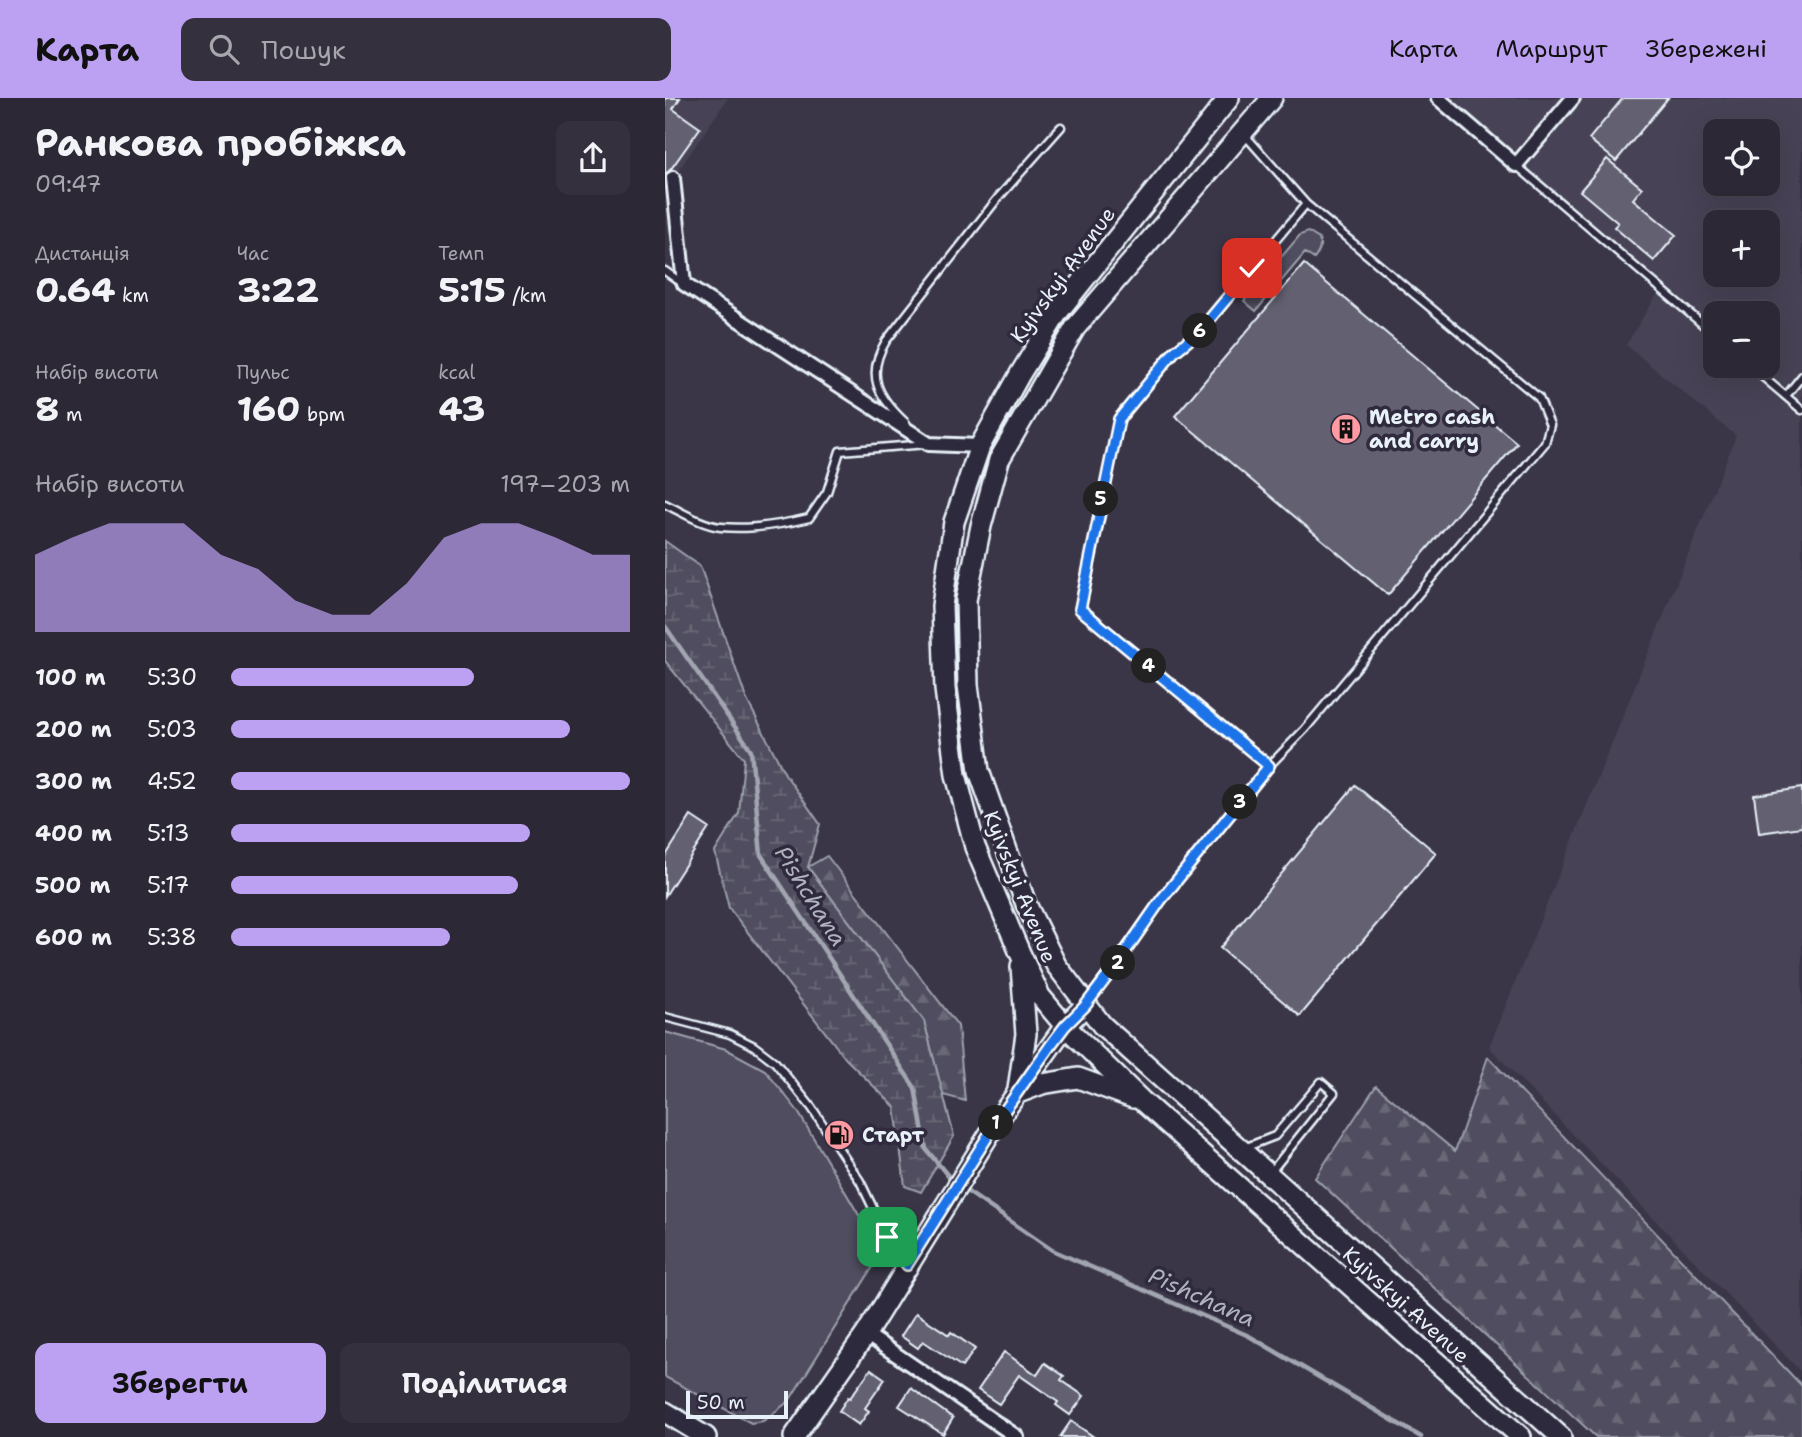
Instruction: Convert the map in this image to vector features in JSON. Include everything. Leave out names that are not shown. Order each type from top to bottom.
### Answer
[{"type":"main road","name":"Kyivskyi Avenue","points":[[1272,98],[1075,328],[999,460],[981,526],[967,600],[968,685],[979,771],[1032,916],[1056,965],[1085,1006],[1118,1040],[1561,1437]]},
{"type":"main road","name":"Kyivskyi Avenue","points":[[1228,100],[1058,312],[980,446],[954,522],[942,606],[946,690],[956,775],[975,846],[1020,953],[1040,996],[1065,1026],[1142,1101],[1521,1437]]},
{"type":"main road","points":[[975,846],[1002,836]]},
{"type":"main road","points":[[1017,1094],[1025,1034],[1020,953]]},
{"type":"main road","points":[[794,1437],[866,1334],[998,1120],[1065,1026],[1085,1006]]},
{"type":"main road","points":[[1017,1094],[1042,1084],[1078,1079],[1142,1101]]},
{"type":"main road","points":[[665,1412],[706,1437]]},
{"type":"street","points":[[1438,98],[1516,165],[1573,98]]},
{"type":"street","points":[[673,178],[684,284],[929,444],[980,446]]},
{"type":"street","points":[[866,1334],[1017,1437]]},
{"type":"lane","points":[[929,444],[896,413],[875,381],[876,359],[886,341],[998,198],[1061,127]]},
{"type":"lane","points":[[1085,1006],[1161,900],[1269,766],[1305,729],[1545,443],[1550,425],[1539,398],[1306,204],[1243,132]]},
{"type":"lane","points":[[1516,165],[1703,325]]},
{"type":"lane","points":[[1269,766],[1080,609],[1119,419],[1174,352],[1199,332],[1306,204]]},
{"type":"lane","points":[[665,271],[684,284]]},
{"type":"lane","points":[[1786,396],[1802,376]]},
{"type":"lane","points":[[1765,378],[1802,410]]},
{"type":"lane","points":[[665,504],[719,527],[773,526],[809,519],[827,492],[840,451],[929,444]]},
{"type":"lane","points":[[665,1017],[730,1034],[754,1046],[775,1062],[812,1108],[860,1181],[887,1237],[907,1265]]},
{"type":"lane","points":[[1240,1149],[1275,1136],[1321,1082],[1334,1093],[1268,1174]]},
{"type":"shaded area","points":[[665,98],[728,98],[665,190]]},
{"type":"shaded area","points":[[1428,98],[1802,98],[1802,1373],[1489,1047],[1736,436],[1626,345],[1658,293]]},
{"type":"green space","points":[[1308,232],[1319,239],[1320,247],[1314,259],[1305,253],[1256,311],[1244,301],[1300,235]]},
{"type":"green space","points":[[665,541],[700,566],[746,698],[785,774],[820,824],[808,867],[924,1021],[954,1136],[921,1192],[905,1186],[895,1107],[846,1059],[729,908],[715,852],[739,813],[744,759],[665,661]]},
{"type":"green space","points":[[827,856],[958,1026],[965,1101],[943,1095],[924,1021],[808,867]]},
{"type":"green space","points":[[665,1032],[726,1049],[765,1070],[797,1110],[866,1227],[876,1262],[789,1401],[763,1421],[751,1423],[665,1377]]},
{"type":"green space","points":[[1488,1057],[1802,1386],[1802,1437],[1596,1437],[1315,1178],[1376,1086],[1455,1151]]},
{"type":"building","points":[[665,98],[680,98],[673,109],[700,128],[665,175]]},
{"type":"building","points":[[1623,98],[1668,98],[1616,161],[1589,139]]},
{"type":"building","points":[[1607,159],[1642,188],[1633,199],[1676,235],[1654,261],[1614,227],[1618,223],[1580,191]]},
{"type":"building","name":"Metro cash and carry","points":[[1304,264],[1517,443],[1388,595],[1175,416]]},
{"type":"building","points":[[1355,785],[1436,853],[1300,1016],[1220,948]]},
{"type":"building","points":[[1802,788],[1802,827],[1759,833],[1754,795]]},
{"type":"building","points":[[691,816],[709,828],[665,896],[665,857]]},
{"type":"building","points":[[916,1313],[975,1349],[962,1367],[923,1341],[918,1348],[901,1336]]},
{"type":"building","points":[[1004,1352],[1037,1375],[1045,1363],[1064,1376],[1061,1380],[1084,1396],[1070,1415],[1056,1405],[1058,1402],[1019,1375],[999,1404],[978,1390]]},
{"type":"building","points":[[871,1369],[885,1379],[865,1408],[869,1411],[859,1425],[839,1411]]},
{"type":"building","points":[[911,1388],[953,1418],[943,1434],[899,1406]]},
{"type":"building","points":[[1071,1421],[1094,1437],[1060,1437]]},
{"type":"waterway","name":"Pishchana","points":[[665,626],[751,750],[761,855],[915,1088],[926,1149],[949,1177]]},
{"type":"waterway","name":"Pishchana","points":[[968,1192],[1052,1250],[1249,1336],[1421,1437]]},
{"type":"place","name":"Metro cash and carry","points":[[1346,429]]},
{"type":"place","name":"Старт","points":[[839,1135]]},
{"type":"route","points":[[887,1237],[907,1265],[998,1120],[1050,1046],[1085,1006],[1161,900],[1269,766],[1080,609],[1119,419],[1174,352],[1199,332],[1252,268]]}]
